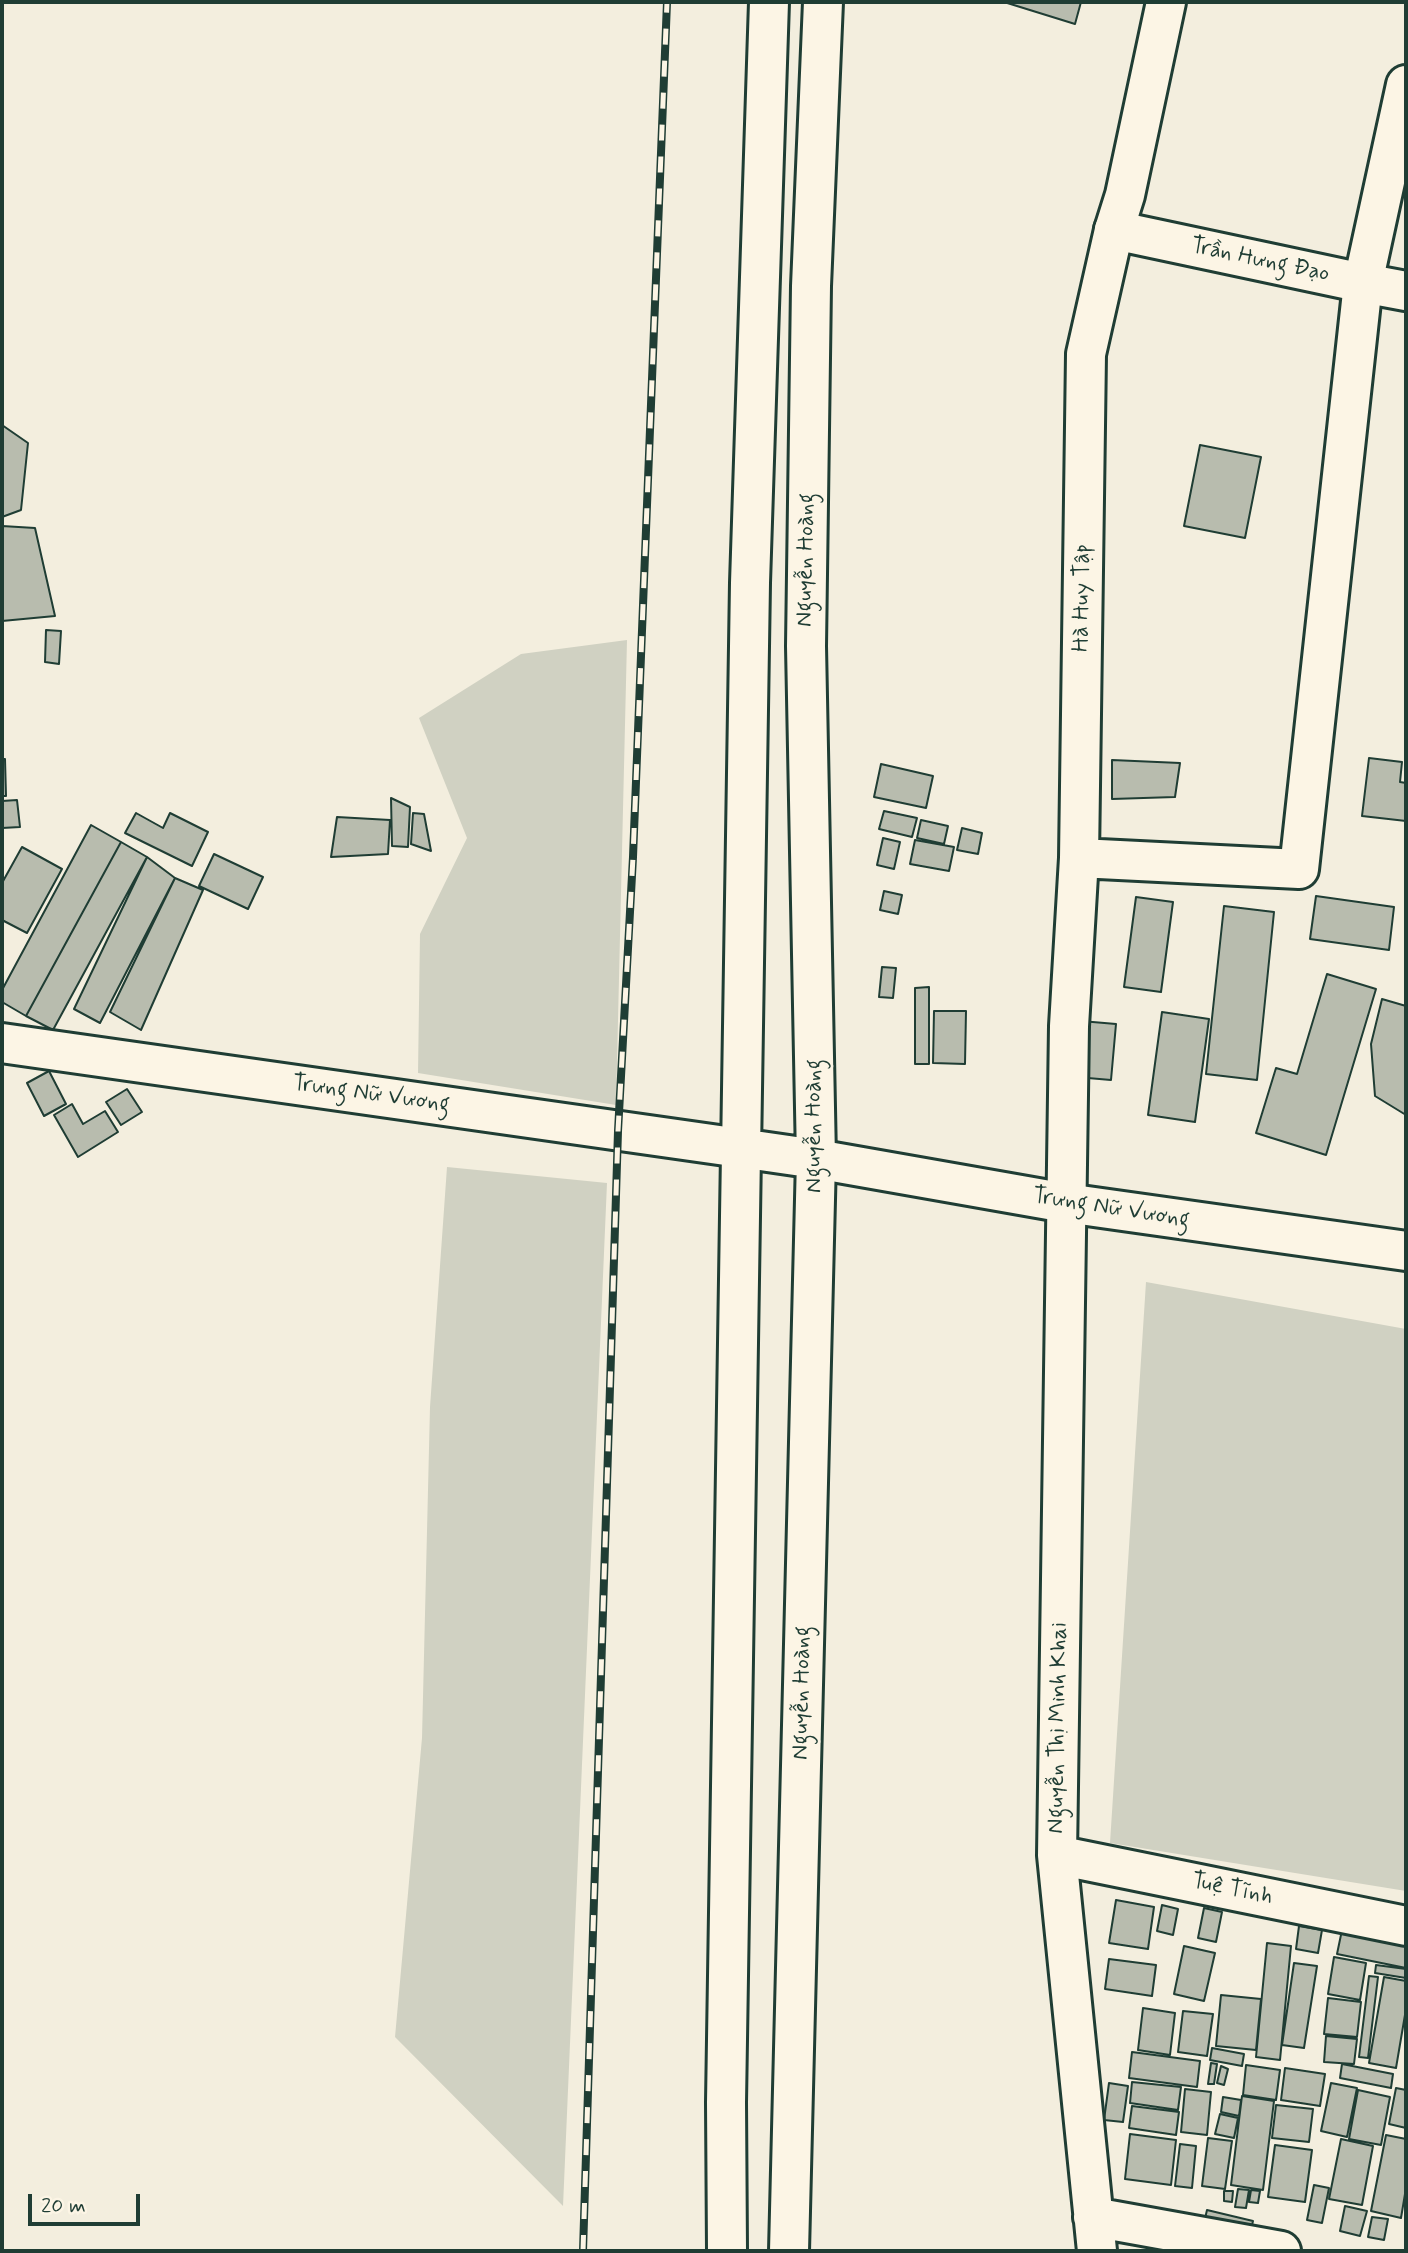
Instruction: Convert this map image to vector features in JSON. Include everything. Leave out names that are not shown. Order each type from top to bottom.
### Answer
[{"type":"main road","points":[[727,2251],[726,2102],[750,583],[769,2]]},
{"type":"main road","name":"Nguyễn Hoàng","points":[[789,2251],[816,1159],[806,646],[811,286],[823,2]]},
{"type":"main road","name":"Hà Huy Tập","points":[[1066,1203],[1069,1026],[1079,858],[1086,354],[1114,230],[1125,195],[1166,2]]},
{"type":"main road","points":[[1079,858],[1299,869],[1363,284],[1406,85]]},
{"type":"main road","name":"Trần Hưng Đạo","points":[[1114,230],[1406,291]]},
{"type":"main road","name":"Trưng Nữ Vương","points":[[2,1044],[816,1159],[1066,1203],[1406,1251]]},
{"type":"main road","name":"Nguyễn Thị Minh Khai","points":[[1066,1203],[1057,1855],[1095,2234]]},
{"type":"main road","name":"Tuệ Tĩnh","points":[[1057,1855],[1406,1926]]},
{"type":"main road","points":[[1095,2234],[1281,2251]]},
{"type":"shaded area","points":[[627,640],[616,1105],[418,1073],[420,934],[467,838],[419,718],[521,654]]},
{"type":"shaded area","points":[[447,1167],[607,1183],[563,2206],[395,2037],[422,1738],[430,1407]]},
{"type":"shaded area","points":[[1146,1282],[1406,1329],[1406,1891],[1110,1843]]},
{"type":"building","points":[[1004,2],[1081,2],[1075,24]]},
{"type":"building","points":[[2,425],[28,443],[21,510],[2,517]]},
{"type":"building","points":[[1200,445],[1261,457],[1245,538],[1184,526]]},
{"type":"building","points":[[2,526],[35,528],[55,616],[2,621]]},
{"type":"building","points":[[46,630],[61,631],[59,664],[45,662]]},
{"type":"building","points":[[1369,758],[1402,762],[1400,782],[1406,783],[1406,821],[1362,816]]},
{"type":"building","points":[[2,759],[5,759],[6,796],[2,796]]},
{"type":"building","points":[[1112,760],[1180,763],[1175,797],[1112,799]]},
{"type":"building","points":[[881,764],[933,776],[926,808],[874,797]]},
{"type":"building","points":[[391,798],[410,807],[408,847],[392,846]]},
{"type":"building","points":[[17,800],[20,827],[2,828],[2,801]]},
{"type":"building","points":[[884,811],[917,818],[912,837],[879,829]]},
{"type":"building","points":[[136,813],[163,828],[170,813],[208,832],[192,866],[125,833]]},
{"type":"building","points":[[413,813],[424,814],[431,851],[411,844]]},
{"type":"building","points":[[337,817],[390,820],[388,854],[331,857]]},
{"type":"building","points":[[921,820],[948,826],[944,844],[917,838]]},
{"type":"building","points":[[91,825],[121,842],[26,1016],[2,1002],[2,990]]},
{"type":"building","points":[[962,828],[982,833],[978,854],[957,850]]},
{"type":"building","points":[[883,838],[900,842],[894,869],[877,865]]},
{"type":"building","points":[[915,840],[954,847],[949,871],[910,864]]},
{"type":"building","points":[[121,842],[147,857],[53,1030],[26,1016]]},
{"type":"building","points":[[22,847],[62,869],[27,933],[2,920],[2,883]]},
{"type":"building","points":[[214,854],[263,877],[248,909],[199,886]]},
{"type":"building","points":[[147,857],[175,878],[100,1023],[74,1009]]},
{"type":"building","points":[[175,878],[203,890],[141,1030],[110,1012]]},
{"type":"building","points":[[884,891],[902,895],[898,914],[880,910]]},
{"type":"building","points":[[1316,896],[1394,907],[1389,950],[1310,939]]},
{"type":"building","points":[[1136,897],[1173,902],[1161,992],[1124,987]]},
{"type":"building","points":[[1224,906],[1274,912],[1257,1080],[1206,1074]]},
{"type":"building","points":[[882,967],[896,968],[893,998],[879,997]]},
{"type":"building","points":[[1327,974],[1376,989],[1326,1155],[1256,1133],[1276,1068],[1297,1074]]},
{"type":"building","points":[[929,987],[929,1064],[915,1064],[915,988]]},
{"type":"building","points":[[1382,999],[1406,1006],[1406,1115],[1375,1096],[1371,1044]]},
{"type":"building","points":[[934,1011],[966,1011],[965,1064],[933,1063]]},
{"type":"building","points":[[1162,1012],[1209,1019],[1195,1122],[1148,1115]]},
{"type":"building","points":[[1081,1021],[1116,1024],[1111,1080],[1076,1077]]},
{"type":"building","points":[[49,1071],[66,1104],[44,1116],[27,1083]]},
{"type":"building","points":[[127,1089],[142,1112],[121,1125],[106,1102]]},
{"type":"building","points":[[72,1104],[83,1124],[105,1111],[118,1132],[78,1157],[54,1115]]},
{"type":"building","points":[[1116,1900],[1154,1907],[1148,1949],[1109,1943]]},
{"type":"building","points":[[1162,1905],[1178,1909],[1173,1935],[1157,1931]]},
{"type":"building","points":[[1204,1908],[1222,1912],[1216,1942],[1198,1938]]},
{"type":"building","points":[[1299,1926],[1322,1930],[1318,1953],[1296,1949]]},
{"type":"building","points":[[1342,1930],[1406,1943],[1406,1968],[1337,1954]]},
{"type":"building","points":[[1267,1943],[1291,1946],[1280,2060],[1256,2057]]},
{"type":"building","points":[[1184,1946],[1215,1953],[1204,2001],[1174,1994]]},
{"type":"building","points":[[1334,1957],[1366,1963],[1360,2000],[1328,1994]]},
{"type":"building","points":[[1109,1959],[1156,1965],[1152,1996],[1105,1989]]},
{"type":"building","points":[[1294,1963],[1317,1966],[1304,2048],[1282,2045]]},
{"type":"building","points":[[1376,1965],[1406,1969],[1406,1978],[1375,1973]]},
{"type":"building","points":[[1369,1976],[1378,1977],[1368,2058],[1359,2057]]},
{"type":"building","points":[[1384,1977],[1406,1981],[1406,2009],[1396,2068],[1369,2063]]},
{"type":"building","points":[[1221,1995],[1261,1999],[1256,2050],[1216,2046]]},
{"type":"building","points":[[1328,1998],[1361,2002],[1357,2037],[1324,2034]]},
{"type":"building","points":[[1143,2008],[1175,2013],[1170,2055],[1138,2050]]},
{"type":"building","points":[[1183,2011],[1213,2014],[1207,2056],[1178,2052]]},
{"type":"building","points":[[1326,2036],[1357,2039],[1354,2064],[1324,2062]]},
{"type":"building","points":[[1212,2048],[1244,2054],[1242,2066],[1210,2060]]},
{"type":"building","points":[[1132,2052],[1200,2061],[1197,2087],[1129,2078]]},
{"type":"building","points":[[1211,2063],[1217,2064],[1214,2084],[1208,2084]]},
{"type":"building","points":[[1342,2064],[1393,2074],[1391,2088],[1340,2078]]},
{"type":"building","points":[[1246,2065],[1280,2070],[1276,2100],[1243,2095]]},
{"type":"building","points":[[1221,2066],[1228,2069],[1224,2085],[1217,2083]]},
{"type":"building","points":[[1285,2068],[1325,2074],[1320,2106],[1281,2100]]},
{"type":"building","points":[[1132,2082],[1181,2087],[1178,2110],[1130,2103]]},
{"type":"building","points":[[1109,2083],[1128,2086],[1123,2122],[1104,2120]]},
{"type":"building","points":[[1331,2083],[1357,2088],[1347,2137],[1321,2131]]},
{"type":"building","points":[[1396,2088],[1406,2090],[1406,2128],[1389,2124]]},
{"type":"building","points":[[1185,2089],[1211,2092],[1207,2135],[1181,2132]]},
{"type":"building","points":[[1358,2090],[1390,2097],[1381,2145],[1349,2139]]},
{"type":"building","points":[[1242,2096],[1274,2101],[1263,2190],[1231,2185]]},
{"type":"building","points":[[1223,2097],[1241,2100],[1239,2116],[1221,2112]]},
{"type":"building","points":[[1276,2105],[1313,2109],[1309,2142],[1272,2138]]},
{"type":"building","points":[[1132,2106],[1179,2112],[1176,2135],[1129,2128]]},
{"type":"building","points":[[1220,2114],[1238,2118],[1234,2138],[1215,2134]]},
{"type":"building","points":[[1130,2134],[1176,2140],[1171,2185],[1125,2179]]},
{"type":"building","points":[[1386,2135],[1406,2139],[1406,2188],[1401,2218],[1371,2211]]},
{"type":"building","points":[[1208,2138],[1232,2141],[1225,2189],[1202,2186]]},
{"type":"building","points":[[1341,2139],[1373,2146],[1362,2205],[1329,2199]]},
{"type":"building","points":[[1180,2144],[1196,2146],[1192,2188],[1175,2186]]},
{"type":"building","points":[[1275,2145],[1312,2150],[1305,2202],[1268,2197]]},
{"type":"building","points":[[1314,2185],[1329,2188],[1322,2223],[1307,2220]]},
{"type":"building","points":[[1238,2189],[1249,2190],[1246,2208],[1235,2207]]},
{"type":"building","points":[[1251,2190],[1260,2191],[1258,2203],[1249,2202]]},
{"type":"building","points":[[1224,2191],[1233,2191],[1232,2202],[1224,2201]]},
{"type":"building","points":[[1345,2206],[1367,2211],[1360,2236],[1340,2231]]},
{"type":"building","points":[[1207,2210],[1253,2221],[1249,2237],[1203,2227]]},
{"type":"building","points":[[1372,2217],[1388,2219],[1384,2240],[1368,2237]]},
{"type":"railway","points":[[583,2251],[618,1131],[633,857],[667,2]]}]
